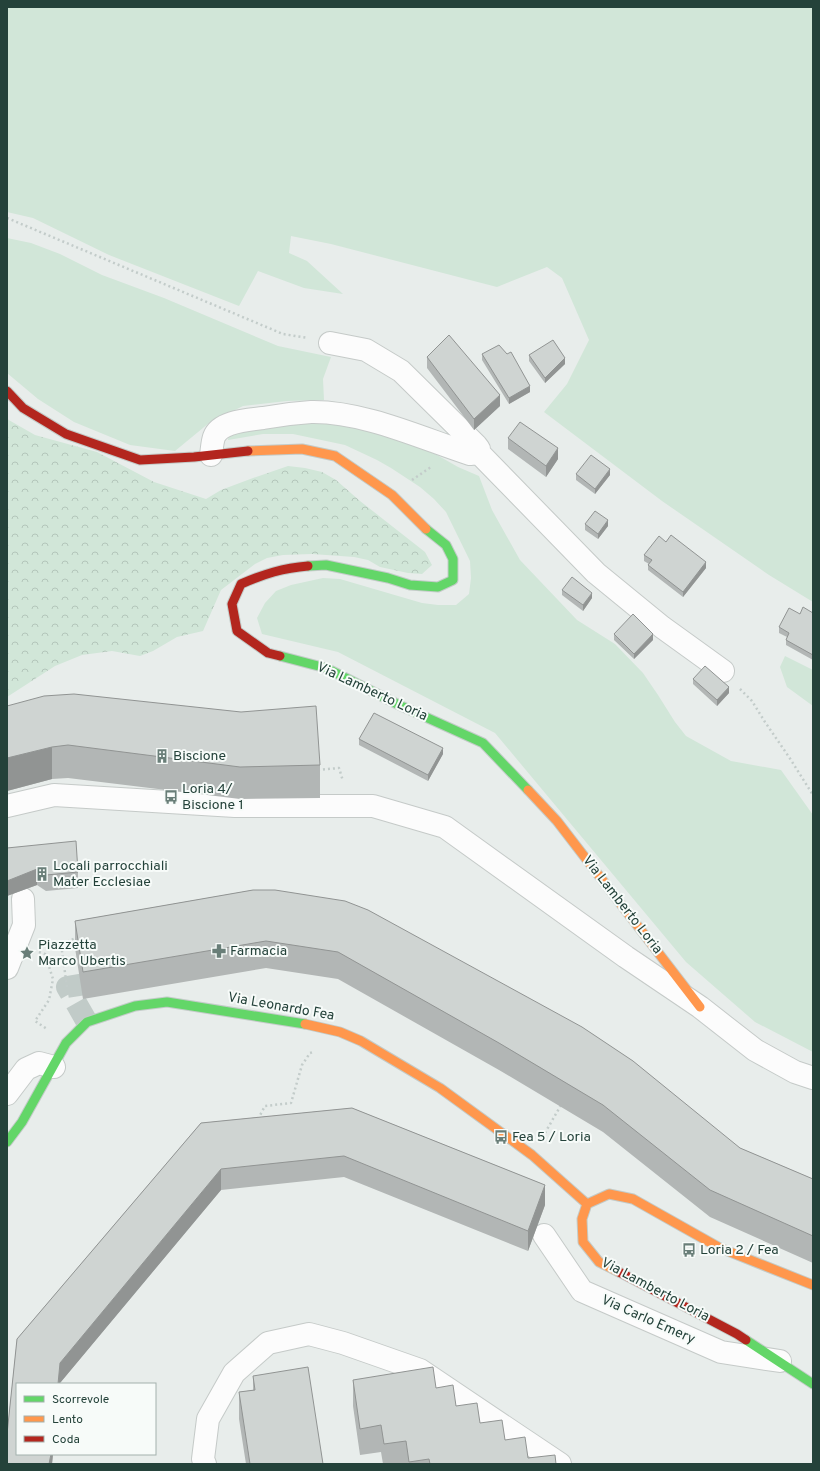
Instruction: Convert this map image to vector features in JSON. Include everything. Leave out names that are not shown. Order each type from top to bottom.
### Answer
[{"type":"street","points":[[330,342],[366,350],[401,371],[476,445],[479,449],[475,454]]},
{"type":"street","name":"Via Lamberto Loria","points":[[7,391],[23,408],[66,434],[140,460],[258,450],[302,449],[335,456],[392,495],[420,525],[446,546],[452,559],[453,580],[438,586],[410,585],[388,578],[326,565],[293,567],[267,574],[241,584],[232,604],[237,631],[268,653],[326,668],[399,705],[483,743],[557,821],[700,1007]]},
{"type":"street","points":[[211,455],[215,436],[222,427],[238,422],[288,414],[312,412],[338,414],[366,419],[475,454],[596,572],[662,627],[723,671]]},
{"type":"street","name":"Via Lamberto Loria","points":[[7,806],[54,795],[235,806],[373,806],[445,827],[626,957],[700,1007],[755,1050],[796,1072],[813,1078]]},
{"type":"street","points":[[8,964],[24,925],[23,899]]},
{"type":"street","name":"Via Leonardo Fea","points":[[7,1142],[22,1122],[73,1034],[87,1022],[105,1015],[135,1006],[167,1002],[321,1027],[340,1032],[361,1041],[440,1088],[532,1154],[587,1204]]},
{"type":"street","points":[[7,1094],[26,1069],[39,1063],[54,1067]]},
{"type":"street","points":[[587,1204],[609,1194],[633,1199],[720,1248],[813,1285]]},
{"type":"street","name":"Via Lamberto Loria","points":[[587,1204],[582,1219],[583,1242],[600,1262],[737,1334],[813,1384]]},
{"type":"street","name":"Via Carlo Emery","points":[[544,1235],[582,1290],[722,1352],[780,1361]]},
{"type":"street","points":[[205,1464],[203,1459],[208,1419],[234,1373],[268,1343],[309,1334],[343,1343],[420,1370],[560,1464]]},
{"type":"path","points":[[7,218],[283,334],[330,342]]},
{"type":"path","points":[[392,495],[430,468],[475,454]]},
{"type":"path","points":[[723,671],[752,701],[790,757],[813,795]]},
{"type":"path","points":[[311,770],[339,768]]},
{"type":"path","points":[[67,987],[62,944],[71,939],[79,938]]},
{"type":"path","points":[[35,1021],[49,1000],[53,979],[45,954]]},
{"type":"path","points":[[258,1120],[266,1106],[290,1103],[302,1065],[310,1053],[318,1052]]},
{"type":"path","points":[[532,1154],[564,1101]]},
{"type":"green space","points":[[7,7],[813,7],[813,602],[769,575],[662,501],[544,412],[567,384],[589,340],[562,278],[547,267],[497,287],[331,244],[291,236],[289,253],[307,261],[343,294],[304,288],[258,271],[239,306],[109,255],[33,218],[7,212]]},
{"type":"green space","points":[[7,238],[31,243],[60,254],[102,275],[164,298],[278,346],[331,357],[323,379],[324,400],[287,401],[243,406],[209,423],[175,451],[130,445],[74,422],[38,399],[7,373]]},
{"type":"green space","points":[[7,419],[35,435],[97,452],[154,482],[206,499],[221,490],[288,466],[322,472],[336,480],[360,501],[425,552],[432,565],[422,574],[408,573],[380,567],[368,560],[354,557],[312,554],[283,555],[267,558],[255,564],[221,590],[203,631],[177,637],[153,651],[140,656],[112,651],[82,655],[55,666],[7,697]]},
{"type":"green space","points":[[296,419],[362,428],[423,447],[458,467],[479,476],[492,510],[520,560],[577,620],[615,644],[643,673],[686,736],[731,761],[781,770],[813,815],[813,1052],[755,1022],[686,962],[495,733],[338,652],[262,634],[257,618],[265,603],[276,591],[291,585],[323,578],[340,579],[422,603],[438,605],[456,605],[469,594],[471,578],[470,561],[446,512],[420,487],[391,468],[345,445],[293,434],[263,434],[228,440],[229,432]]},
{"type":"green space","points":[[785,656],[813,670],[813,706],[787,687],[780,667]]},
{"type":"building","points":[[449,335],[500,395],[474,419],[427,357]]},
{"type":"building","points":[[553,340],[565,358],[545,378],[529,355]]},
{"type":"building","points":[[499,345],[507,354],[511,352],[530,386],[509,398],[482,354]]},
{"type":"building","points":[[520,422],[558,448],[546,466],[508,438]]},
{"type":"building","points":[[591,455],[610,469],[595,489],[576,474]]},
{"type":"building","points":[[595,511],[608,520],[598,534],[585,524]]},
{"type":"building","points":[[671,535],[706,562],[683,592],[648,565],[652,560],[644,555],[659,536],[666,542]]},
{"type":"building","points":[[572,577],[592,593],[583,605],[562,590]]},
{"type":"building","points":[[803,607],[813,613],[813,655],[786,640],[789,633],[779,627],[789,608],[800,614]]},
{"type":"building","points":[[633,614],[653,634],[634,654],[614,634]]},
{"type":"building","points":[[705,666],[729,687],[717,700],[693,679]]},
{"type":"building","points":[[74,694],[241,712],[316,706],[320,765],[240,767],[68,745],[52,747],[7,758],[7,706],[44,696]]},
{"type":"building","points":[[374,713],[443,748],[428,775],[359,739]]},
{"type":"building","points":[[76,841],[78,872],[46,875],[37,869],[7,881],[7,848]]},
{"type":"building","points":[[253,890],[275,890],[345,901],[368,910],[582,1027],[633,1061],[740,1148],[813,1179],[813,1236],[710,1190],[603,1105],[499,1043],[338,952],[266,941],[83,972],[75,921]]},
{"type":"building","points":[[352,1108],[545,1185],[528,1231],[344,1156],[221,1169],[60,1363],[58,1383],[16,1383],[16,1455],[51,1455],[49,1464],[7,1464],[7,1434],[17,1339],[201,1123]]},
{"type":"building","points":[[308,1367],[323,1464],[250,1464],[239,1392],[255,1390],[253,1376]]},
{"type":"building","points":[[433,1367],[436,1388],[453,1385],[456,1406],[477,1403],[480,1423],[502,1420],[505,1440],[525,1437],[528,1458],[555,1455],[556,1464],[430,1464],[429,1459],[409,1462],[406,1441],[384,1444],[381,1425],[360,1429],[353,1380]]},
{"type":"tunnel","points":[[87,1022],[67,987],[111,980]]},
{"type":"traffic: fast","points":[[308,566],[326,565],[388,578],[410,585],[438,587],[453,580],[453,559],[446,545],[426,529]]},
{"type":"traffic: fast","points":[[280,656],[326,668],[399,705],[483,743],[528,790]]},
{"type":"traffic: fast","points":[[7,1142],[22,1122],[66,1043],[87,1022],[135,1006],[167,1002],[305,1024]]},
{"type":"traffic: fast","points":[[746,1340],[813,1384]]},
{"type":"traffic: slow","points":[[248,451],[302,449],[335,456],[392,495],[426,529]]},
{"type":"traffic: slow","points":[[528,790],[557,821],[700,1007]]},
{"type":"traffic: slow","points":[[305,1024],[340,1032],[361,1041],[440,1088],[532,1155],[587,1204]]},
{"type":"traffic: slow","points":[[619,1272],[599,1262],[583,1242],[582,1219],[587,1204],[609,1194],[633,1199],[720,1248],[813,1285]]},
{"type":"traffic: jam","points":[[7,391],[23,408],[66,434],[140,460],[194,457],[248,451]]},
{"type":"traffic: jam","points":[[280,656],[268,653],[237,631],[232,604],[241,584],[274,572],[308,566]]},
{"type":"traffic: jam","points":[[619,1272],[746,1340]]},
{"type":"place","name":"Biscione","points":[[162,756]]},
{"type":"place","name":"Loria 4/ Biscione 1","points":[[171,797]]},
{"type":"place","name":"Locali parrocchiali Mater Ecclesiae","points":[[42,874]]},
{"type":"place","name":"Farmacia","points":[[219,951]]},
{"type":"place","name":"Piazzetta Marco Ubertis","points":[[27,953]]},
{"type":"place","name":"Fea 5 / Loria","points":[[501,1137]]},
{"type":"place","name":"Loria 2 / Fea","points":[[689,1250]]}]
